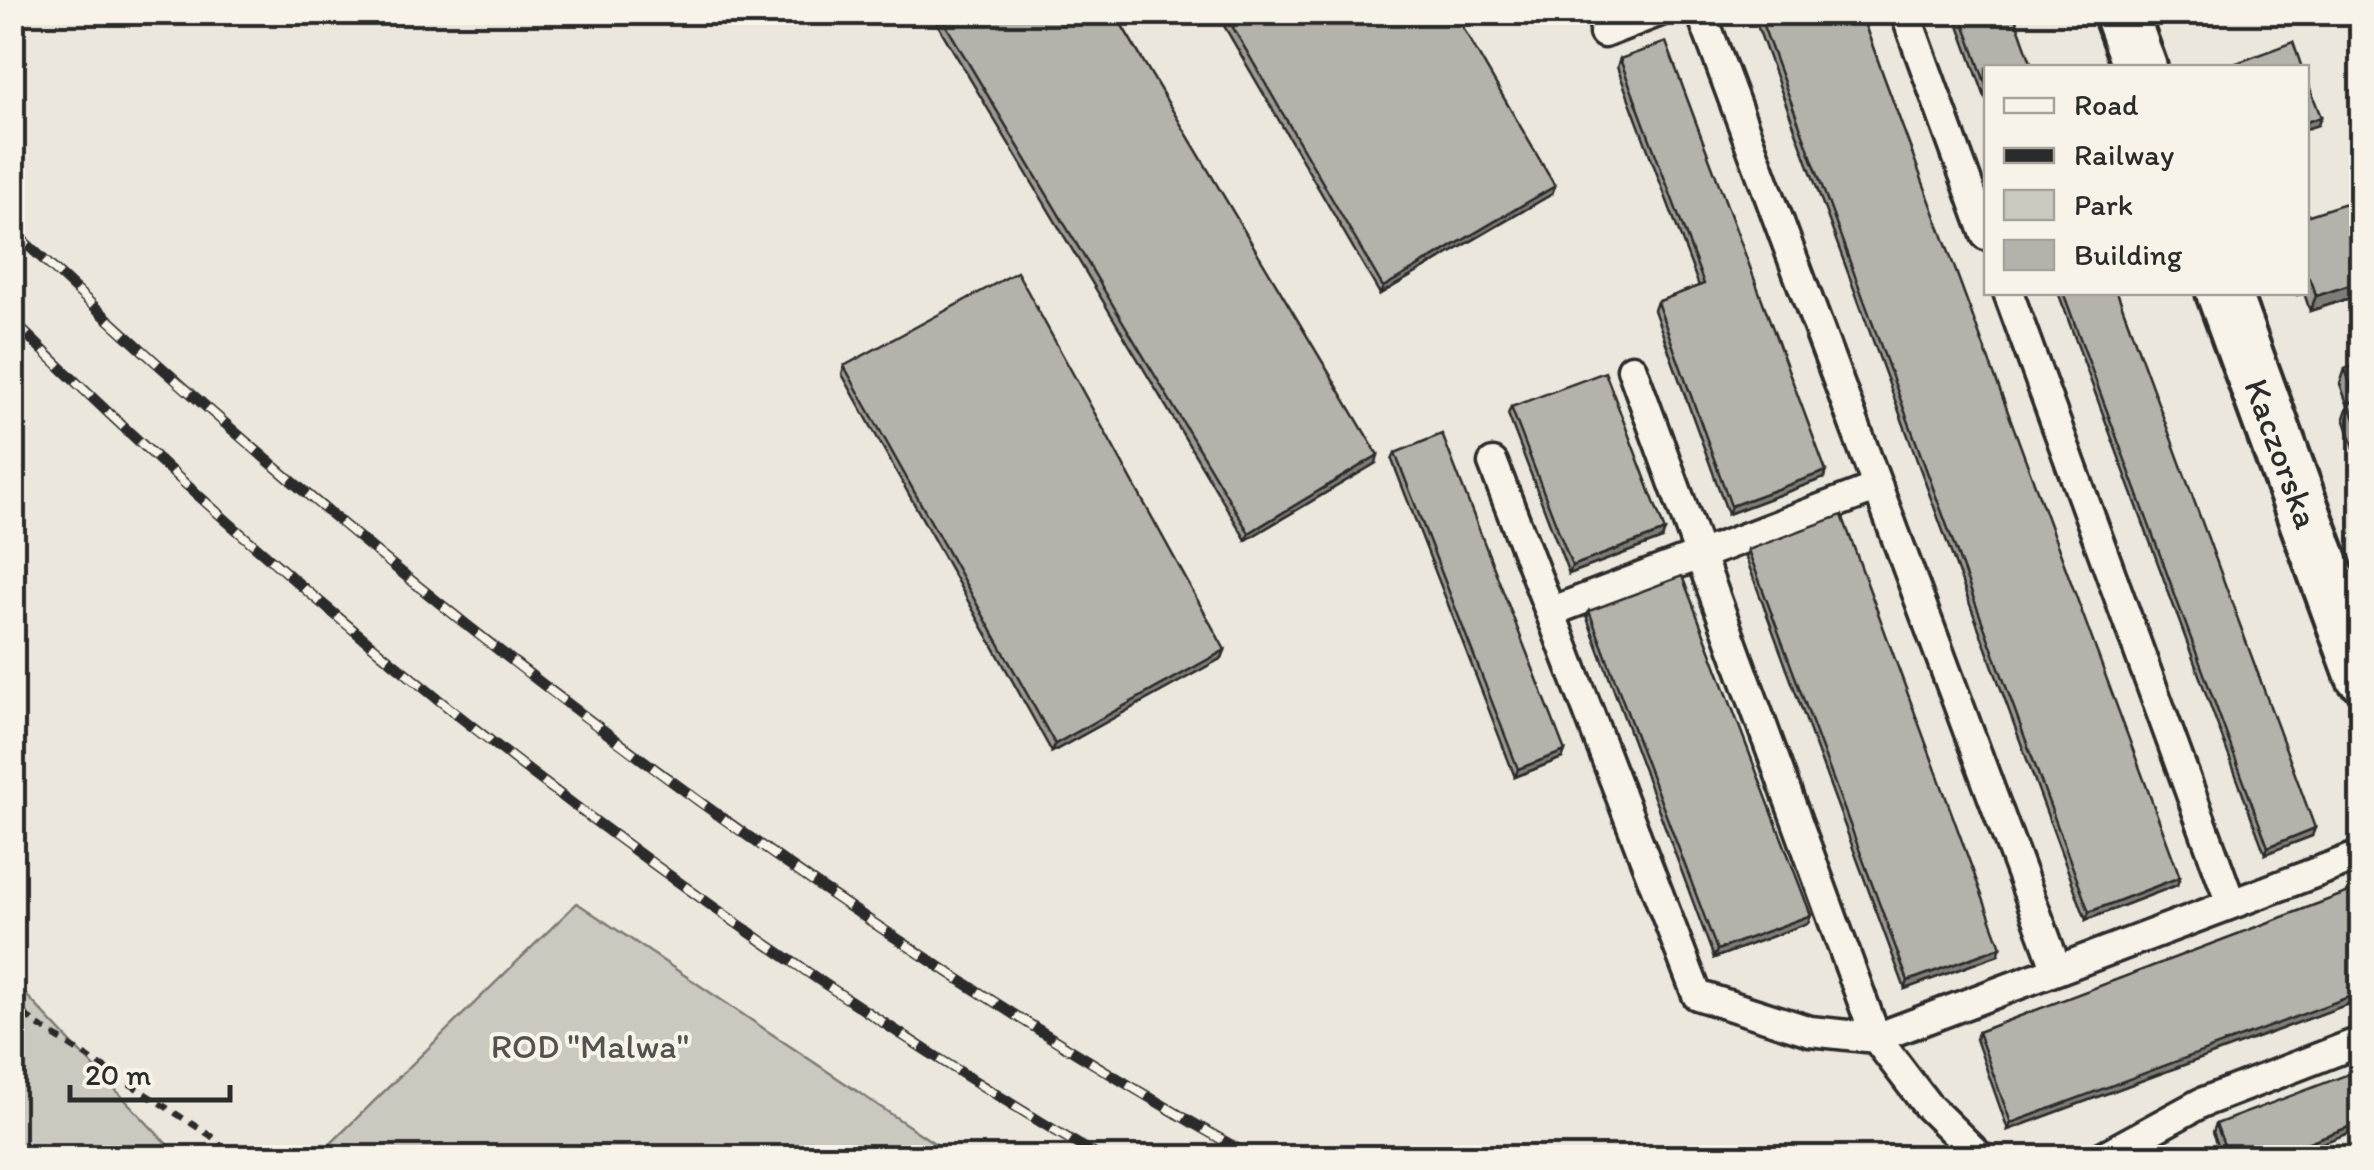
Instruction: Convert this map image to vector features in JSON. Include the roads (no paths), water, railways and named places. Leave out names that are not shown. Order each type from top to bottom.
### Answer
[{"type":"street","points":[[2120,12],[2139,65]]},
{"type":"street","name":"Kaczorska","points":[[2223,295],[2362,674]]},
{"type":"lane","points":[[1604,33],[1658,12]]},
{"type":"lane","points":[[1701,12],[2056,967]]},
{"type":"lane","points":[[1905,12],[1984,229]]},
{"type":"lane","points":[[2009,295],[2230,901]]},
{"type":"lane","points":[[1632,369],[1876,1038],[1927,1105],[1981,1158]]},
{"type":"lane","points":[[1493,463],[1697,995],[1810,1031],[1876,1038],[2230,901],[2362,855]]},
{"type":"lane","points":[[1550,612],[1878,487]]},
{"type":"lane","points":[[2100,1158],[2201,1103],[2362,1041]]},
{"type":"railway","points":[[12,230],[302,490],[605,732],[922,955],[1086,1059],[1254,1158]]},
{"type":"railway","points":[[12,320],[264,554],[531,772],[669,876],[811,974],[955,1069],[1101,1158]]},
{"type":"park label","name":"ROD \"Malwa\"","points":[[590,1046]]}]
